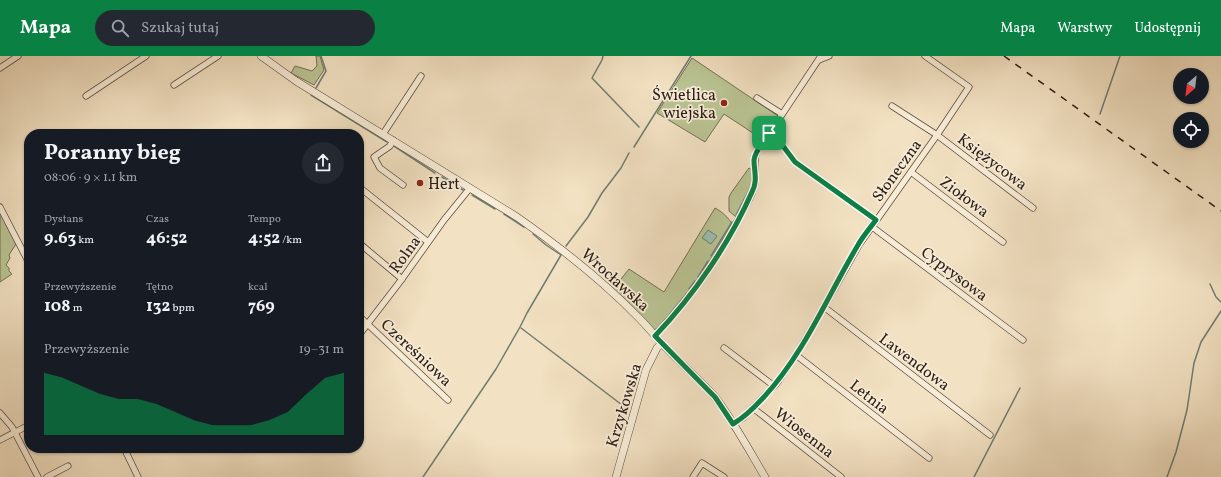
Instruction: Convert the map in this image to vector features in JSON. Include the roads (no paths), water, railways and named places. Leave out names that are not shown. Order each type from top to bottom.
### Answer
[{"type":"street","points":[[0,68],[18,56]]},
{"type":"street","points":[[86,96],[146,56]]},
{"type":"street","points":[[174,85],[218,56]]},
{"type":"street","name":"Wrocławska","points":[[261,56],[296,81],[517,218],[558,247],[612,292],[715,397],[765,477]]},
{"type":"street","points":[[655,336],[700,281],[725,244],[754,188],[756,174],[754,158],[760,147],[820,58],[829,56]]},
{"type":"street","name":"Słoneczna","points":[[753,408],[774,386],[796,356],[859,244],[937,135],[969,87],[925,56]]},
{"type":"street","points":[[383,134],[422,76]]},
{"type":"street","points":[[757,98],[782,114]]},
{"type":"street","name":"Księżycowa","points":[[892,106],[937,135],[1033,208]]},
{"type":"street","points":[[769,133],[780,142],[795,162],[876,220]]},
{"type":"street","points":[[393,140],[390,146],[374,157],[380,168],[403,185]]},
{"type":"street","name":"Ziołowa","points":[[911,172],[1003,242]]},
{"type":"street","name":"Rolna","points":[[364,329],[468,187]]},
{"type":"street","points":[[364,191],[428,242]]},
{"type":"street","points":[[0,207],[24,253]]},
{"type":"street","name":"Cyprysowa","points":[[871,226],[1023,340]]},
{"type":"street","points":[[364,247],[402,279]]},
{"type":"street","name":"Lawendowa","points":[[824,307],[990,434]]},
{"type":"street","name":"Czereśniowa","points":[[364,320],[448,400]]},
{"type":"street","name":"Krzykowska","points":[[616,477],[646,370],[662,343]]},
{"type":"street","points":[[724,348],[774,386]]},
{"type":"street","name":"Letnia","points":[[796,356],[928,458]]},
{"type":"street","name":"Wiosenna","points":[[733,424],[744,418],[753,408],[841,477]]},
{"type":"street","points":[[0,413],[12,427],[24,450]]},
{"type":"street","points":[[0,440],[24,428]]},
{"type":"street","points":[[26,453],[38,477]]},
{"type":"street","points":[[126,453],[138,477]]},
{"type":"street","points":[[693,477],[702,463],[724,477]]},
{"type":"street","points":[[47,477],[68,466]]},
{"type":"waterway","points":[[316,88],[326,71],[321,56]]},
{"type":"waterway","points":[[603,56],[592,78],[639,127]]},
{"type":"waterway","points":[[634,147],[691,56]]},
{"type":"waterway","points":[[1100,114],[1120,56]]},
{"type":"waterway","points":[[311,95],[387,142]]},
{"type":"waterway","points":[[394,146],[435,173]]},
{"type":"waterway","points":[[566,246],[588,217],[602,193],[621,168],[629,153]]},
{"type":"waterway","points":[[442,177],[463,190]]},
{"type":"waterway","points":[[752,183],[753,177]]},
{"type":"waterway","points":[[736,215],[750,188]]},
{"type":"waterway","points":[[472,195],[495,209]]},
{"type":"waterway","points":[[504,214],[524,227]]},
{"type":"waterway","points":[[711,256],[732,222]]},
{"type":"waterway","points":[[423,477],[496,369],[561,255],[533,234]]},
{"type":"waterway","points":[[698,277],[708,261]]},
{"type":"waterway","points":[[689,289],[695,281]]},
{"type":"waterway","points":[[1210,284],[1216,297],[1221,302]]},
{"type":"waterway","points":[[661,325],[687,293]]},
{"type":"waterway","points":[[1167,477],[1176,452],[1187,410],[1194,363],[1201,342],[1221,311]]},
{"type":"waterway","points":[[521,328],[626,408]]},
{"type":"waterway","points":[[974,477],[1020,388]]},
{"type":"railway","points":[[1004,56],[1221,211]]},
{"type":"place","name":"Świetlica wiejska","points":[[724,103]]},
{"type":"place","name":"Hert","points":[[420,183]]}]
